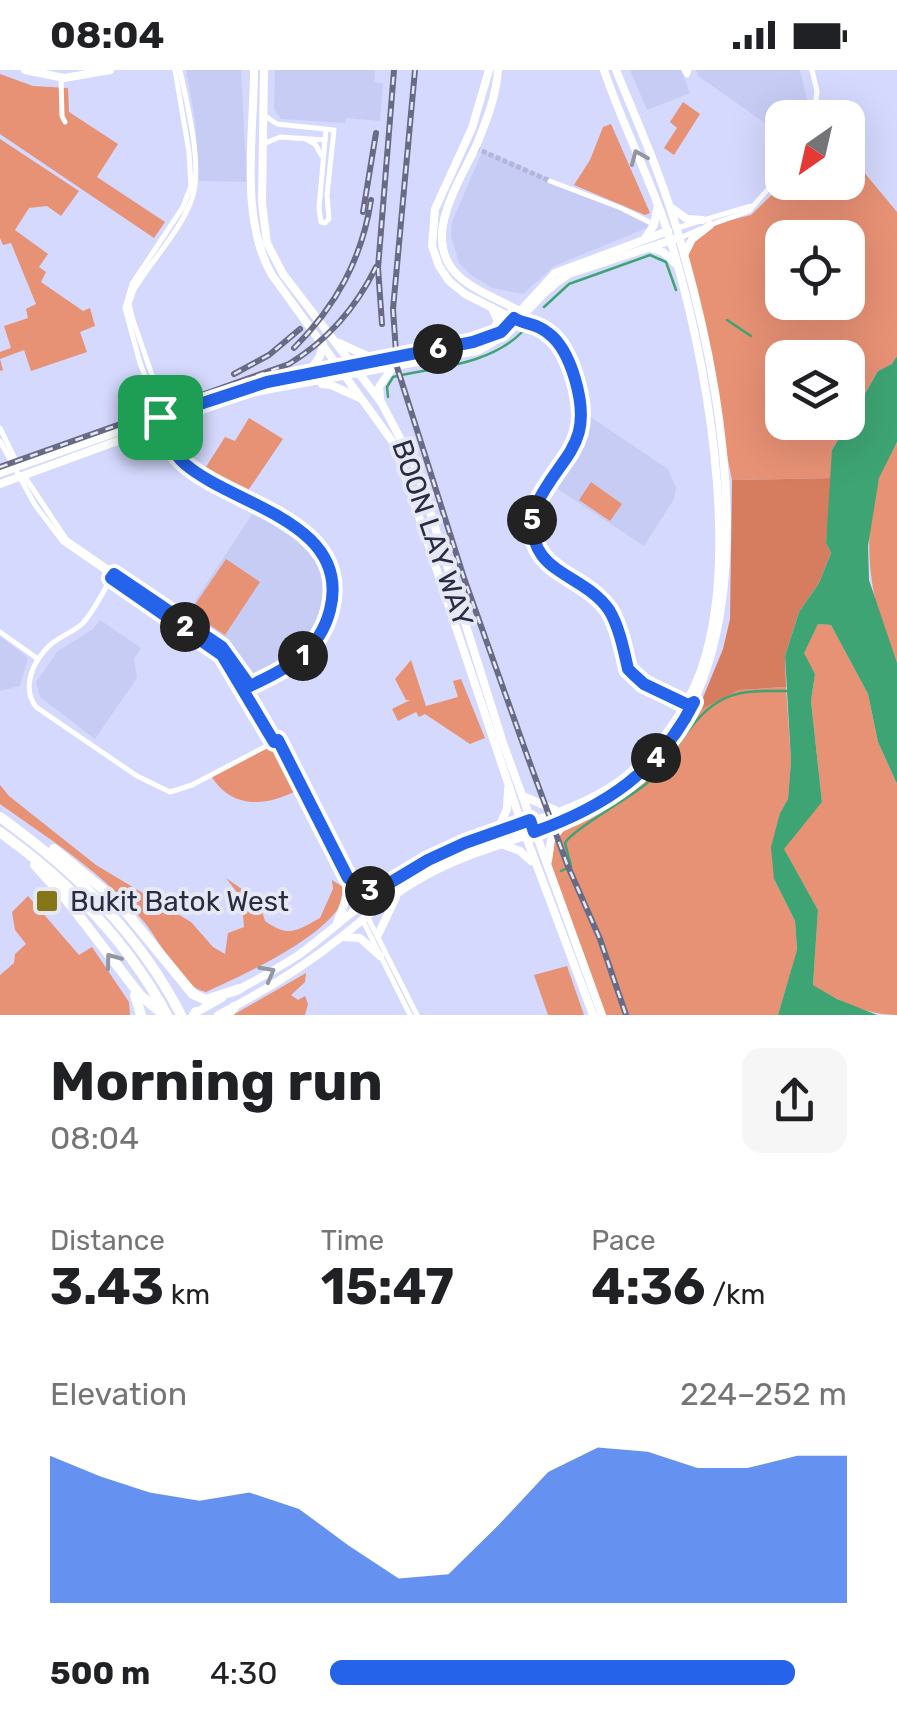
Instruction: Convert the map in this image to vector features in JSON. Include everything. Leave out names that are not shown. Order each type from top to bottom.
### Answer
[{"type":"highway","points":[[0,817],[39,845],[104,907],[179,1015]]},
{"type":"highway","points":[[0,833],[69,886],[134,950],[166,1015]]},
{"type":"highway","points":[[0,833],[66,899],[148,1005],[166,1015]]},
{"type":"highway","points":[[39,845],[50,847],[104,889],[198,998],[212,998],[239,989]]},
{"type":"highway","points":[[164,958],[175,988],[179,1015]]},
{"type":"highway","points":[[131,985],[141,1015]]},
{"type":"main road","points":[[25,70],[62,78],[110,70]]},
{"type":"main road","name":"BOON LAY WAY","points":[[254,70],[253,206],[258,246],[272,275],[395,444],[508,785],[526,822],[593,1015]]},
{"type":"main road","name":"BOON LAY WAY","points":[[264,70],[262,203],[267,243],[283,274],[381,402],[418,472],[523,796],[526,822]]},
{"type":"main road","points":[[490,70],[472,128],[435,210],[432,235],[452,284],[492,308],[522,318]]},
{"type":"main road","points":[[440,257],[444,218],[490,110],[498,70]]},
{"type":"main road","points":[[193,1014],[296,956],[378,890],[428,860],[497,830],[589,798],[619,781],[660,741],[689,701],[713,652],[724,564],[722,446],[702,324],[684,255],[658,204],[604,70]]},
{"type":"main road","points":[[616,70],[669,206],[676,264],[704,388],[720,487]]},
{"type":"main road","points":[[647,244],[658,204]]},
{"type":"main road","points":[[669,206],[687,219],[706,223],[684,255]]},
{"type":"main road","points":[[358,370],[393,368],[477,350],[501,340],[555,283],[569,274],[674,234]]},
{"type":"main road","points":[[0,473],[248,393],[488,337],[522,318],[531,297],[555,273],[647,244],[676,264]]},
{"type":"main road","points":[[440,257],[461,278],[502,301],[522,318]]},
{"type":"main road","points":[[502,301],[531,297]]},
{"type":"main road","points":[[488,337],[498,321],[492,308]]},
{"type":"main road","points":[[336,342],[381,362]]},
{"type":"main road","points":[[309,380],[323,344]]},
{"type":"main road","points":[[381,402],[379,388],[393,368]]},
{"type":"main road","points":[[309,380],[332,385],[364,400]]},
{"type":"main road","points":[[0,484],[164,420]]},
{"type":"main road","points":[[218,1015],[291,974],[398,893],[439,869],[496,844],[568,820],[623,790],[648,768],[684,723],[689,701]]},
{"type":"main road","points":[[497,830],[506,809],[508,785]]},
{"type":"main road","points":[[523,796],[557,811]]},
{"type":"main road","points":[[545,874],[549,846],[568,820]]},
{"type":"main road","points":[[496,844],[506,844],[529,858],[545,874]]},
{"type":"main road","name":"BOON LAY WAY","points":[[545,874],[602,1015]]},
{"type":"main road","points":[[335,927],[346,902],[347,882],[362,889],[378,890]]},
{"type":"main road","points":[[378,935],[398,893]]},
{"type":"main road","points":[[340,938],[360,938],[380,956]]},
{"type":"street","points":[[177,70],[195,163],[195,190],[184,216],[129,304],[164,420],[186,459],[311,537],[329,566],[332,581],[327,622],[313,645],[294,664],[247,687]]},
{"type":"street","points":[[812,70],[816,100]]},
{"type":"street","points":[[62,78],[66,121]]},
{"type":"street","points":[[264,115],[278,124],[334,130],[329,141],[323,159],[318,208],[321,222],[325,223],[329,219],[329,141]]},
{"type":"street","points":[[263,144],[280,137],[329,141]]},
{"type":"street","points":[[304,138],[315,144],[323,159]]},
{"type":"street","points":[[550,181],[651,223]]},
{"type":"street","points":[[674,234],[738,216],[765,193]]},
{"type":"street","points":[[522,318],[552,335],[566,355],[583,414],[578,441],[533,512],[534,540],[548,562],[609,611],[628,669],[644,684],[689,701]]},
{"type":"street","points":[[0,428],[42,516],[62,542],[212,646],[247,687],[413,1015]]},
{"type":"street","points":[[0,441],[17,467]]},
{"type":"street","points":[[113,576],[85,620],[50,644],[38,659],[28,686],[36,708],[162,790],[179,791],[276,741]]},
{"type":"street","points":[[0,632],[38,659]]},
{"type":"street","points":[[365,918],[378,935],[413,1015]]},
{"type":"shaded area","points":[[186,70],[241,70],[247,182],[199,181],[195,120]]},
{"type":"shaded area","points":[[275,70],[375,70],[374,82],[383,84],[380,121],[281,119],[274,109]]},
{"type":"shaded area","points":[[630,70],[681,70],[690,93],[647,110]]},
{"type":"shaded area","points":[[696,70],[800,70],[807,100],[765,100],[765,123],[698,76]]},
{"type":"shaded area","points":[[0,74],[33,86],[68,88],[69,112],[118,144],[97,177],[165,222],[154,238],[0,134]]},
{"type":"shaded area","points":[[683,102],[700,114],[674,155],[664,148],[677,128],[670,122]]},
{"type":"shaded area","points":[[611,124],[650,213],[645,215],[574,185],[590,160],[603,127]]},
{"type":"shaded area","points":[[0,139],[79,191],[61,216],[47,206],[29,208],[15,230],[48,254],[39,267],[46,272],[41,282],[83,311],[90,308],[95,326],[80,332],[87,352],[31,371],[24,350],[0,359],[0,352],[11,348],[4,326],[28,318],[26,309],[36,304],[11,243],[3,245],[0,238]]},
{"type":"shaded area","points":[[483,150],[649,222],[647,228],[554,266],[523,294],[493,288],[459,263],[451,236],[452,222]]},
{"type":"shaded area","points":[[865,173],[897,212],[897,356],[893,364],[878,371],[865,393],[865,340],[765,340],[765,440],[838,440],[832,450],[832,478],[732,480],[686,253],[688,234],[751,215],[766,200],[865,200]]},
{"type":"shaded area","points":[[897,356],[897,442],[879,478],[868,546],[869,580],[897,663],[897,784],[878,742],[868,694],[831,625],[818,624],[804,653],[815,674],[811,701],[822,802],[784,849],[818,910],[813,985],[877,1015],[778,1015],[797,950],[795,921],[774,879],[771,847],[788,799],[791,761],[785,656],[799,612],[819,583],[831,553],[826,543],[832,450],[838,440],[865,440],[865,394],[878,371],[892,364]]},
{"type":"shaded area","points":[[589,416],[668,469],[676,488],[674,499],[644,546],[555,487],[574,464],[585,440]]},
{"type":"shaded area","points":[[249,418],[283,439],[247,492],[206,467],[225,437],[235,441]]},
{"type":"shaded area","points":[[897,442],[897,663],[874,596],[869,548],[879,478]]},
{"type":"shaded area","points":[[832,478],[826,543],[831,553],[819,583],[799,612],[785,656],[786,687],[739,690],[697,712],[723,649],[730,619],[732,480]]},
{"type":"shaded area","points":[[591,482],[622,504],[610,521],[579,500]]},
{"type":"shaded area","points":[[255,510],[308,540],[321,556],[329,585],[323,618],[307,645],[295,658],[254,680],[234,652],[185,616]]},
{"type":"shaded area","points":[[226,559],[260,582],[225,635],[190,612]]},
{"type":"shaded area","points":[[100,620],[141,648],[134,659],[137,678],[95,739],[40,697],[36,682],[58,651],[93,629]]},
{"type":"shaded area","points":[[818,624],[831,625],[868,694],[878,742],[897,784],[897,1015],[853,1006],[813,985],[818,910],[783,848],[822,802],[811,701],[815,674],[803,653]]},
{"type":"shaded area","points":[[0,636],[28,658],[20,686],[0,691]]},
{"type":"shaded area","points":[[411,660],[426,706],[458,697],[453,681],[461,679],[485,738],[470,744],[416,712],[398,721],[392,709],[410,700],[406,700],[395,679]]},
{"type":"shaded area","points":[[786,687],[791,761],[788,799],[780,813],[774,879],[795,921],[797,951],[778,1015],[602,1015],[549,871],[548,852],[563,825],[623,790],[697,712],[739,690]]},
{"type":"shaded area","points":[[274,742],[298,790],[273,800],[250,802],[229,794],[211,776]]},
{"type":"shaded area","points":[[0,785],[96,865],[191,922],[213,947],[225,954],[228,933],[244,927],[243,915],[232,908],[239,895],[226,878],[259,901],[265,921],[280,930],[298,929],[320,918],[333,889],[332,880],[343,887],[340,906],[315,932],[259,967],[206,992],[197,989],[180,974],[145,923],[113,889],[0,804]]},
{"type":"shaded area","points":[[28,896],[79,955],[92,947],[129,1002],[130,1015],[0,1015],[0,975],[14,963],[15,954],[26,944],[15,930],[12,912]]},
{"type":"shaded area","points":[[567,966],[584,1015],[548,1015],[534,975]]},
{"type":"shaded area","points":[[306,973],[305,982],[291,995],[298,1000],[305,996],[305,1015],[233,1015]]},
{"type":"waterway","points":[[544,307],[569,284],[650,255],[666,262],[676,290]]},
{"type":"waterway","points":[[727,320],[751,336]]},
{"type":"waterway","points":[[388,397],[387,387],[393,377],[478,358],[522,332]]},
{"type":"waterway","points":[[561,871],[571,866],[565,843],[570,837],[646,784],[707,710],[734,695],[786,691]]},
{"type":"tunnel","points":[[475,148],[550,181]]},
{"type":"railway","points":[[382,324],[378,268],[394,70]]},
{"type":"railway","points":[[415,70],[393,309],[397,367],[464,578],[626,1015]]},
{"type":"railway","points":[[363,212],[376,133]]},
{"type":"railway","points":[[294,348],[345,280],[361,242],[371,200]]},
{"type":"railway","points":[[0,467],[289,364],[340,322],[376,267]]},
{"type":"railway","points":[[234,374],[269,355],[300,329]]},
{"type":"place","name":"Bukit Batok West","points":[[47,901]]},
{"type":"route","points":[[514,318],[532,322],[552,335],[566,355],[583,414],[578,441],[533,512],[534,540],[548,562],[609,611],[628,669],[644,684],[677,701],[688,705],[694,702],[684,723],[648,768],[623,790],[568,820],[534,832],[530,820],[497,830],[428,860],[378,890],[362,889],[348,878],[278,740],[274,742],[230,664],[212,646],[111,578],[114,574],[222,647],[250,686],[294,664],[313,645],[327,622],[332,581],[329,566],[311,537],[187,466],[171,446],[160,417],[267,382],[473,342],[501,332],[514,318]]}]
